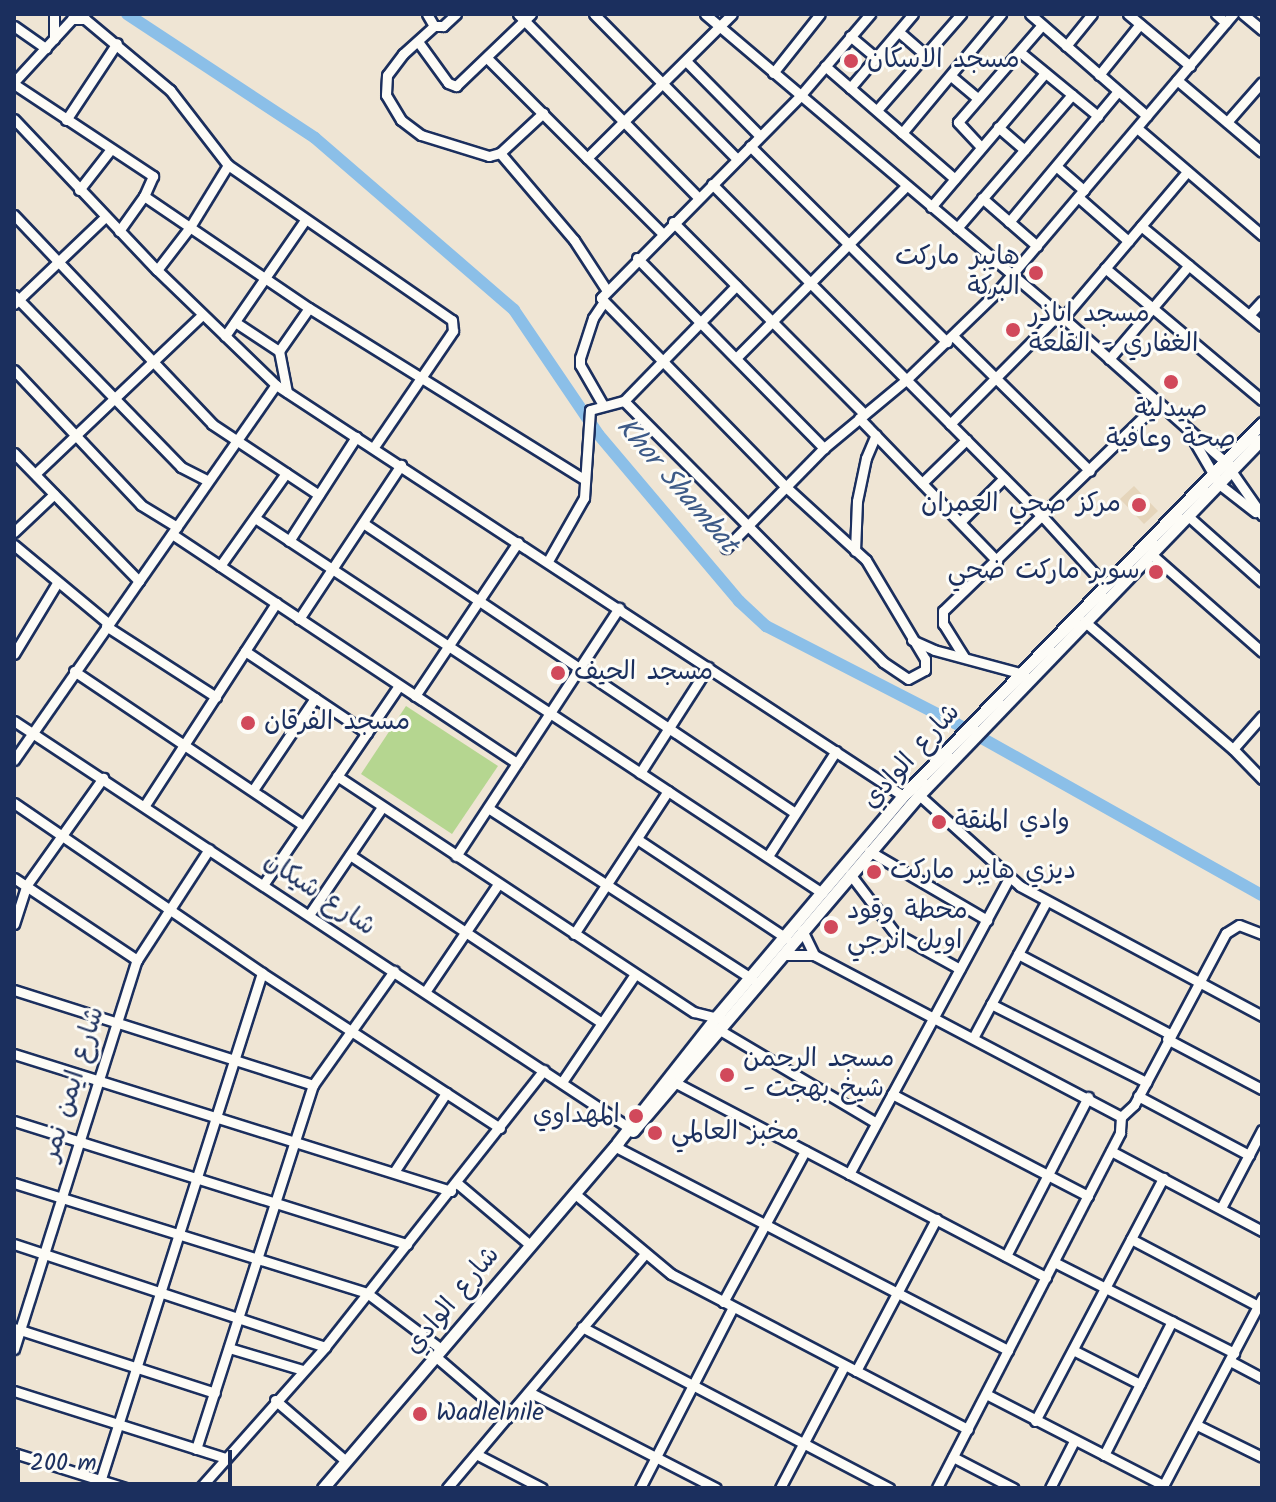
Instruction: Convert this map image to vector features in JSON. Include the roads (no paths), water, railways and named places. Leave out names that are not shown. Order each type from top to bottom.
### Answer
[{"type":"main road","name":"شارع الوادي","points":[[982,719],[1020,673],[1104,584],[1216,480],[1262,423]]},
{"type":"main road","name":"شارع الوادي","points":[[1228,467],[1262,439]]},
{"type":"main road","name":"شارع الوادي","points":[[323,1488],[616,1144],[676,1083],[752,979],[903,796],[1151,554],[1188,516],[1216,480]]},
{"type":"main road","name":"شارع الوادي","points":[[629,1130],[919,795],[953,749]]},
{"type":"street","points":[[54,14],[54,39]]},
{"type":"street","points":[[427,14],[434,26]]},
{"type":"street","points":[[456,14],[443,26],[434,26],[419,43],[403,54],[387,75],[384,90],[393,110],[421,135],[489,156],[500,153],[543,113]]},
{"type":"street","points":[[594,14],[737,159]]},
{"type":"street","points":[[705,14],[1061,316],[1158,403],[1228,467],[1262,515]]},
{"type":"street","points":[[587,158],[732,14]]},
{"type":"street","points":[[773,73],[820,14]]},
{"type":"street","points":[[850,88],[913,14]]},
{"type":"street","points":[[877,110],[961,14]]},
{"type":"street","points":[[902,133],[1001,14]]},
{"type":"street","points":[[1030,14],[1147,116]]},
{"type":"street","points":[[1066,46],[1092,14]]},
{"type":"street","points":[[1128,14],[1190,66]]},
{"type":"street","points":[[726,548],[824,448],[906,380],[1013,275],[1230,18],[1216,14]]},
{"type":"street","points":[[1243,14],[1262,30]]},
{"type":"street","points":[[624,401],[883,662],[908,679],[925,670],[925,659],[877,575],[601,298],[606,289],[800,96],[866,15]]},
{"type":"street","points":[[419,43],[452,86],[461,84],[525,16],[698,197]]},
{"type":"street","points":[[119,231],[144,196],[153,176],[14,83],[77,17],[117,43],[170,90],[228,165],[452,320],[453,331],[374,447]]},
{"type":"street","points":[[1099,75],[1140,24]]},
{"type":"street","points":[[981,147],[958,125],[1042,25]]},
{"type":"street","points":[[14,26],[46,48]]},
{"type":"street","points":[[899,32],[925,55]]},
{"type":"street","points":[[850,36],[876,58]]},
{"type":"street","points":[[66,120],[117,43]]},
{"type":"street","points":[[1020,52],[1098,116]]},
{"type":"street","points":[[487,58],[662,233]]},
{"type":"street","points":[[686,61],[760,136]]},
{"type":"street","points":[[825,66],[955,179]]},
{"type":"street","points":[[931,207],[1045,73]]},
{"type":"street","points":[[951,76],[978,99]]},
{"type":"street","points":[[1177,80],[1262,152]]},
{"type":"street","points":[[1227,122],[1262,82]]},
{"type":"street","points":[[1009,222],[1118,91]]},
{"type":"street","points":[[957,228],[1072,95]]},
{"type":"street","points":[[14,119],[157,270],[276,385],[903,796]]},
{"type":"street","points":[[998,127],[1024,150]]},
{"type":"street","points":[[1137,128],[1262,235]]},
{"type":"street","points":[[14,140],[24,130]]},
{"type":"street","points":[[750,146],[848,244],[996,378],[1090,471]]},
{"type":"street","points":[[79,190],[111,149]]},
{"type":"street","points":[[500,153],[574,240],[606,289]]},
{"type":"street","points":[[157,270],[190,227],[228,165]]},
{"type":"street","points":[[1056,166],[1128,241]]},
{"type":"street","points":[[950,424],[1061,316],[1187,172]]},
{"type":"street","points":[[712,184],[1043,517],[1104,584]]},
{"type":"street","points":[[736,358],[906,186]]},
{"type":"street","points":[[144,196],[309,308],[585,480]]},
{"type":"street","points":[[982,198],[1037,246]]},
{"type":"street","points":[[14,215],[212,424],[319,495]]},
{"type":"street","points":[[105,217],[16,299],[181,467],[208,481]]},
{"type":"street","points":[[225,336],[305,220]]},
{"type":"street","points":[[673,222],[772,321],[997,561]]},
{"type":"street","points":[[1141,226],[1262,326]]},
{"type":"street","points":[[637,258],[824,448]]},
{"type":"street","points":[[1109,359],[1189,265]]},
{"type":"street","points":[[1105,268],[1262,400]]},
{"type":"street","points":[[548,561],[584,498],[587,414],[603,405],[624,401],[736,286]]},
{"type":"street","points":[[1249,315],[1262,301]]},
{"type":"street","points":[[603,303],[593,318],[580,365],[603,405]]},
{"type":"street","points":[[279,351],[309,308]]},
{"type":"street","points":[[35,474],[202,315]]},
{"type":"street","points":[[235,322],[279,351],[287,392]]},
{"type":"street","points":[[14,370],[141,505],[220,566],[517,763]]},
{"type":"street","points":[[14,760],[276,385]]},
{"type":"street","points":[[964,657],[941,616],[1158,403]]},
{"type":"street","points":[[1190,433],[1216,480],[1237,502],[1262,515]]},
{"type":"street","points":[[855,551],[857,501],[866,458],[876,435]]},
{"type":"street","points":[[289,541],[356,437]]},
{"type":"street","points":[[922,483],[966,440]]},
{"type":"street","points":[[14,453],[139,581]]},
{"type":"street","points":[[299,619],[401,465]]},
{"type":"street","points":[[220,566],[286,473]]},
{"type":"street","points":[[960,522],[1004,478]]},
{"type":"street","points":[[14,532],[54,494]]},
{"type":"street","points":[[1188,516],[1262,582]]},
{"type":"street","points":[[255,518],[822,893]]},
{"type":"street","points":[[363,523],[795,813]]},
{"type":"street","points":[[415,696],[518,542]]},
{"type":"street","points":[[14,545],[107,625],[216,697]]},
{"type":"street","points":[[1151,554],[1262,652]]},
{"type":"street","points":[[14,654],[57,583]]},
{"type":"street","points":[[145,805],[276,603]]},
{"type":"street","points":[[456,856],[619,608]]},
{"type":"street","points":[[1084,621],[1233,749],[1262,779]]},
{"type":"street","points":[[14,632],[25,638]]},
{"type":"street","points":[[912,640],[934,650],[1020,673]]},
{"type":"street","points":[[245,651],[367,733]]},
{"type":"street","points":[[640,773],[708,667]]},
{"type":"street","points":[[74,671],[303,825]]},
{"type":"street","points":[[263,885],[399,686]]},
{"type":"street","points":[[253,790],[315,698]]},
{"type":"street","points":[[1233,749],[1262,716]]},
{"type":"street","name":"شارع شيكان","points":[[14,721],[544,1070],[629,1130]]},
{"type":"street","points":[[768,856],[836,751]]},
{"type":"street","points":[[337,776],[694,1012],[720,1022],[876,1123]]},
{"type":"street","points":[[14,924],[26,886],[103,778]]},
{"type":"street","points":[[574,934],[668,791]]},
{"type":"street","points":[[919,795],[1009,878],[1046,902],[1262,1016]]},
{"type":"street","points":[[14,803],[262,973],[500,1128]]},
{"type":"street","points":[[309,915],[382,807]]},
{"type":"street","points":[[488,808],[752,979]]},
{"type":"street","points":[[637,839],[786,938]]},
{"type":"street","name":"شارع ايمن نمر","points":[[14,1349],[17,1329],[44,1254],[137,960],[209,849]]},
{"type":"street","points":[[869,851],[987,920]]},
{"type":"street","points":[[350,855],[600,1022]]},
{"type":"street","points":[[850,874],[889,928],[960,969]]},
{"type":"street","points":[[14,878],[137,960]]},
{"type":"street","points":[[849,1174],[1009,878]]},
{"type":"street","points":[[425,992],[498,884]]},
{"type":"street","points":[[973,1038],[1046,902]]},
{"type":"street","points":[[937,1488],[1120,1133],[1121,1117],[1146,1082],[1226,933],[1234,927],[1250,927],[1262,934]]},
{"type":"street","points":[[802,930],[814,955]]},
{"type":"street","points":[[1018,954],[1262,1089]]},
{"type":"street","points":[[782,955],[814,955],[1121,1117]]},
{"type":"street","points":[[196,1449],[313,1085],[394,971]]},
{"type":"street","points":[[99,1484],[262,973]]},
{"type":"street","points":[[562,1082],[635,974]]},
{"type":"street","points":[[14,990],[313,1085]]},
{"type":"street","points":[[991,1004],[1146,1082]]},
{"type":"street","points":[[14,1054],[293,1143],[454,1187],[530,1245]]},
{"type":"street","points":[[200,1488],[325,1347],[544,1070]]},
{"type":"street","points":[[676,1083],[1046,1277]]},
{"type":"street","points":[[394,1172],[446,1093]]},
{"type":"street","points":[[892,1094],[1088,1196]]},
{"type":"street","points":[[1138,1096],[1249,1155]]},
{"type":"street","points":[[1006,1256],[1088,1097]]},
{"type":"street","points":[[14,1121],[407,1244]]},
{"type":"street","points":[[1221,1208],[1262,1130]]},
{"type":"street","points":[[616,1144],[1008,1350]]},
{"type":"street","points":[[723,1302],[805,1151]]},
{"type":"street","points":[[1111,1151],[1262,1231]]},
{"type":"street","points":[[1035,1421],[1163,1178]]},
{"type":"street","points":[[14,1183],[367,1293],[438,1352],[507,1418]]},
{"type":"street","points":[[574,1193],[644,1255],[723,1302],[968,1429]]},
{"type":"street","points":[[856,1371],[936,1219]]},
{"type":"street","points":[[986,1394],[1163,1487],[1261,1304],[1131,1239]]},
{"type":"street","points":[[14,1244],[325,1347]]},
{"type":"street","points":[[447,1488],[644,1255]]},
{"type":"street","points":[[1054,1262],[1172,1321],[1262,1378]]},
{"type":"street","points":[[640,1488],[733,1307]]},
{"type":"street","points":[[1104,1455],[1172,1321]]},
{"type":"street","points":[[582,1327],[889,1488]]},
{"type":"street","points":[[17,1329],[215,1393]]},
{"type":"street","points":[[229,1348],[303,1370]]},
{"type":"street","points":[[1073,1350],[1140,1384]]},
{"type":"street","points":[[780,1488],[844,1366]]},
{"type":"street","points":[[14,1391],[225,1458]]},
{"type":"street","points":[[529,1392],[716,1488]]},
{"type":"street","points":[[275,1400],[346,1461]]},
{"type":"street","points":[[1197,1425],[1262,1457]]},
{"type":"street","points":[[1050,1488],[1074,1441]]},
{"type":"street","points":[[14,1453],[99,1484],[126,1488]]},
{"type":"street","points":[[476,1454],[542,1488]]},
{"type":"street","points":[[953,1457],[1013,1488]]},
{"type":"waterway","name":"Khor Shambat","points":[[127,14],[315,138],[514,310],[598,434],[739,601],[766,626],[955,723],[1262,895]]},
{"type":"place","name":"مسجد الاسكان","points":[[851,61]]},
{"type":"place","name":"هايبر ماركت البركة","points":[[1036,273]]},
{"type":"place","name":"مسجد اباذر الغفاري - القلعة","points":[[1013,330]]},
{"type":"place","name":"صيدلية صحة وعافية","points":[[1171,382]]},
{"type":"place","name":"مركز صحي العمران","points":[[1139,505]]},
{"type":"place","name":"سوبر ماركت ضحي","points":[[1156,572]]},
{"type":"place","name":"مسجد الحيف","points":[[558,673]]},
{"type":"place","name":"مسجد الفرقان","points":[[248,723]]},
{"type":"place","name":"وادي المنقة","points":[[939,822]]},
{"type":"place","name":"ديزي هايبر ماركت","points":[[874,872]]},
{"type":"place","name":"محطة وقود اويل انرجي","points":[[831,927]]},
{"type":"place","name":"مسجد الرحمن - شيخ بهجت","points":[[727,1075]]},
{"type":"place","name":"المهداوي","points":[[636,1116]]},
{"type":"place","name":"مخبز العالمي","points":[[655,1133]]},
{"type":"place","name":"Wadlelnile","points":[[420,1414]]}]
